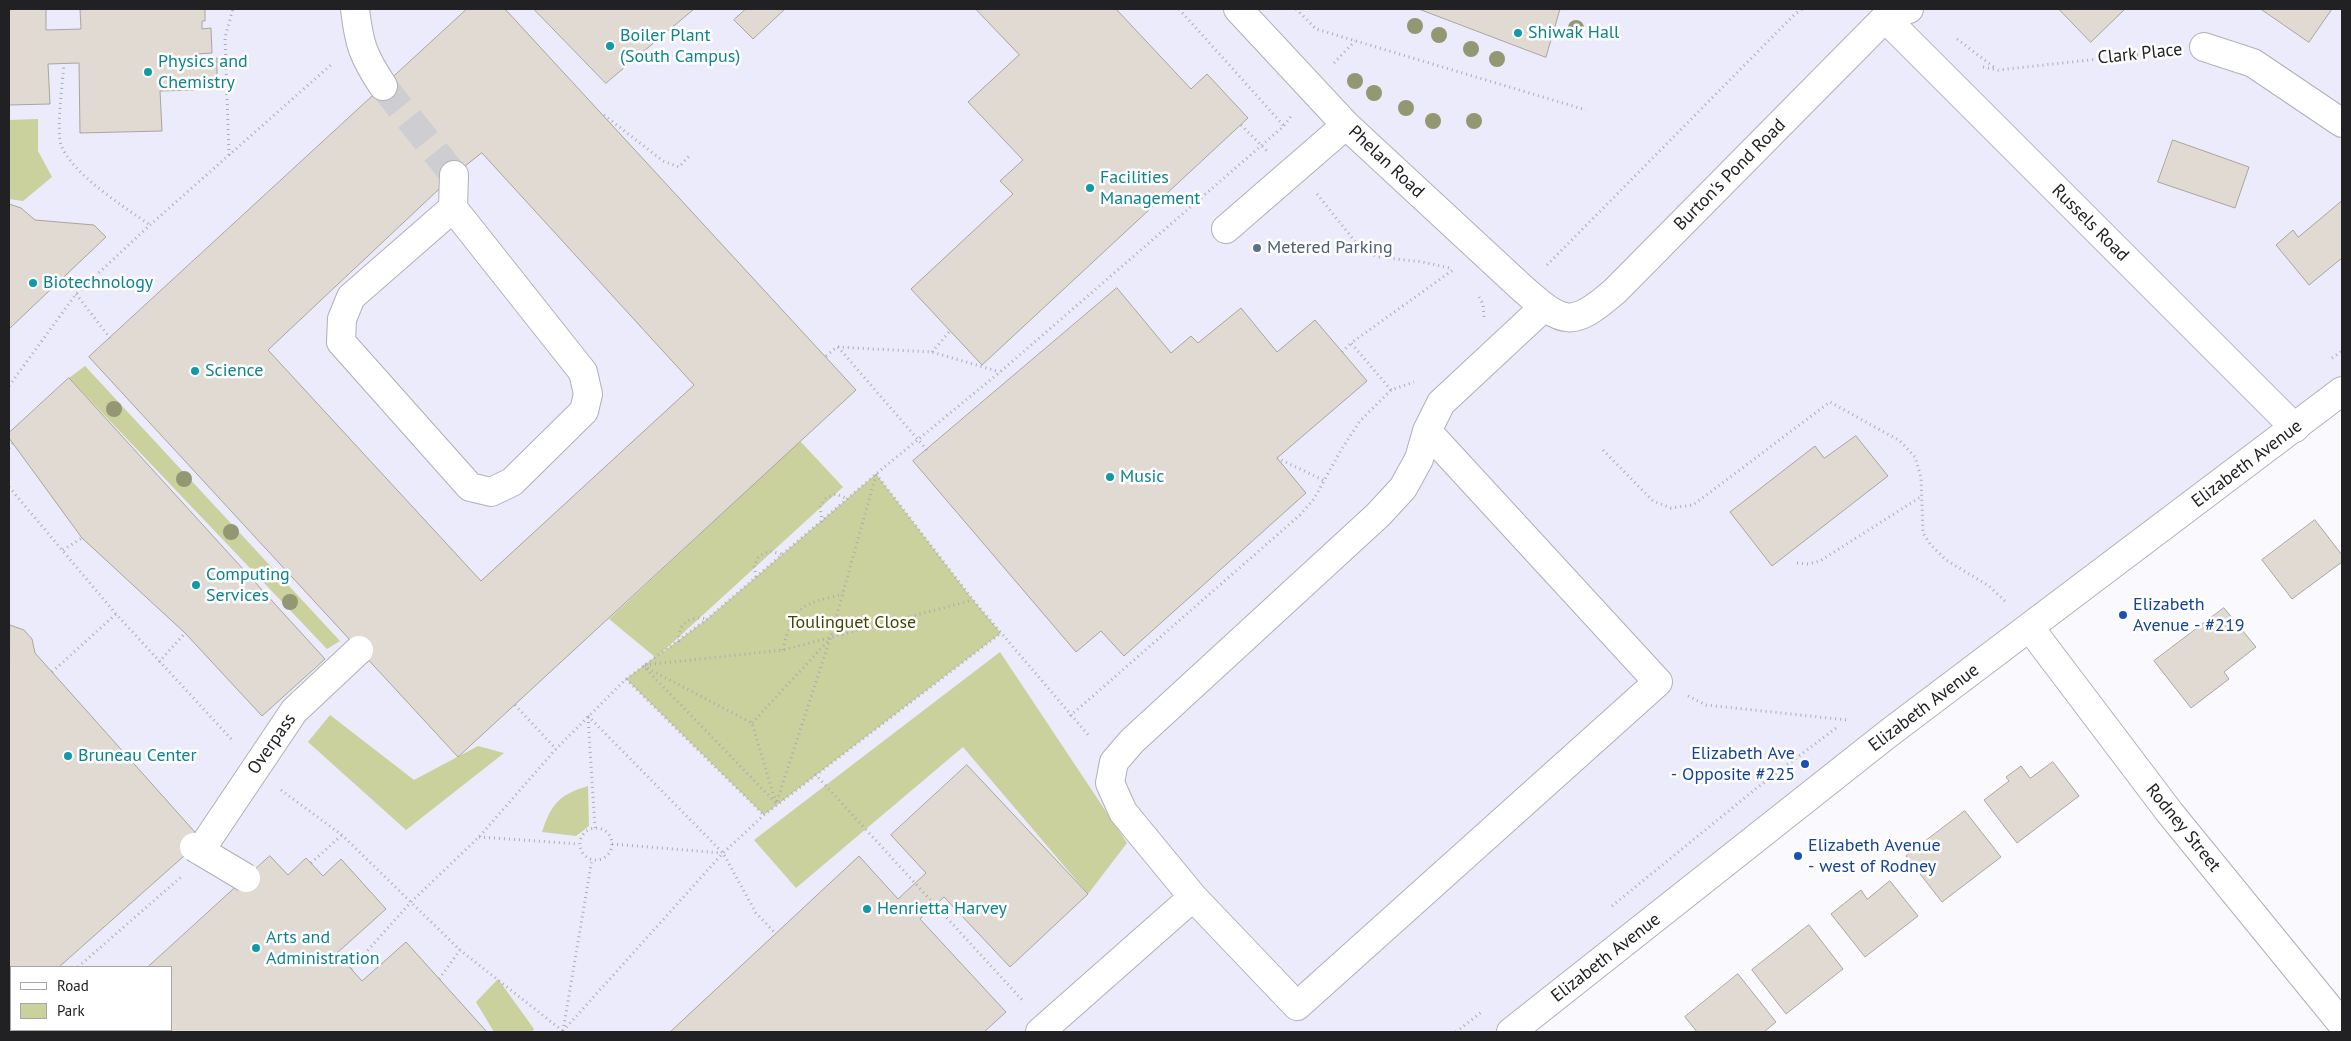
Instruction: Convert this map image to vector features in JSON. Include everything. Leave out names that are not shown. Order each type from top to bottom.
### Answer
[{"type":"street","points":[[354,9],[358,40],[369,65],[383,86]]},
{"type":"street","name":"Phelan Road","points":[[1238,9],[1346,125],[1544,308]]},
{"type":"street","name":"Burton's Pond Road","points":[[1544,308],[1563,318],[1578,318],[1595,308],[1622,284],[1897,14]]},
{"type":"street","name":"Russels Road","points":[[1897,14],[2294,428]]},
{"type":"street","name":"Clark Place","points":[[2204,47],[2253,63],[2342,123]]},
{"type":"street","points":[[1226,229],[1346,125]]},
{"type":"street","points":[[453,208],[351,297],[342,320],[341,342],[470,488],[491,492],[512,482],[584,411],[588,394],[583,372],[453,208],[454,176]]},
{"type":"street","points":[[1427,431],[1658,682],[1297,1006],[1193,897],[1123,812],[1110,783],[1114,762],[1132,741],[1378,515],[1404,488],[1419,459],[1427,431],[1442,403],[1544,308]]},
{"type":"street","name":"Elizabeth Avenue","points":[[1512,1032],[1889,733],[2342,391]]},
{"type":"street","name":"Rodney Street","points":[[2030,628],[2170,813],[2342,1024]]},
{"type":"street","name":"Overpass","points":[[246,878],[197,849],[294,711],[359,650]]},
{"type":"street","points":[[1044,1030],[1193,897]]},
{"type":"path","points":[[229,155],[225,36],[233,9]]},
{"type":"path","points":[[1179,9],[1284,126]]},
{"type":"path","points":[[1296,9],[1316,29],[1586,110]]},
{"type":"path","points":[[1523,289],[1802,9]]},
{"type":"path","points":[[9,386],[76,294],[150,225],[358,40]]},
{"type":"path","name":"Clark Place","points":[[1980,66],[1998,70],[2204,47]]},
{"type":"path","points":[[64,63],[61,144],[78,169],[106,194],[150,225]]},
{"type":"path","points":[[351,969],[411,902],[480,837],[556,749],[626,680],[707,620],[876,474],[1000,372],[1284,126],[1310,88]]},
{"type":"path","points":[[604,116],[663,161],[680,167],[692,154]]},
{"type":"path","points":[[1241,125],[1260,146],[1306,180],[1361,249],[1378,257],[1423,262],[1455,269],[1461,275]]},
{"type":"path","points":[[1342,352],[1351,343],[1455,269]]},
{"type":"path","points":[[1476,292],[1483,304],[1482,326]]},
{"type":"path","points":[[76,294],[110,338]]},
{"type":"path","points":[[932,352],[950,331]]},
{"type":"path","points":[[1351,343],[1392,390]]},
{"type":"path","points":[[826,356],[837,347],[932,352],[1000,372]]},
{"type":"path","points":[[837,347],[927,450]]},
{"type":"path","points":[[1070,716],[1300,515],[1325,480],[1360,420],[1392,390],[1416,382]]},
{"type":"path","points":[[1603,450],[1654,501],[1671,508],[1693,504],[1830,402],[1900,441],[1915,457],[1921,477],[1923,533],[1930,544],[1946,560],[1989,586],[2007,602]]},
{"type":"path","points":[[9,448],[13,443]]},
{"type":"path","points":[[1277,458],[1325,480]]},
{"type":"path","points":[[776,803],[830,639],[876,474]]},
{"type":"path","points":[[876,474],[973,600],[1070,716],[1114,762]]},
{"type":"path","points":[[822,522],[820,506],[826,498],[836,494],[848,499]]},
{"type":"path","points":[[1797,563],[1808,564],[1820,561],[1922,496]]},
{"type":"path","points":[[63,550],[82,538]]},
{"type":"path","points":[[756,577],[754,566],[759,556],[770,551],[782,554]]},
{"type":"path","points":[[783,650],[788,624],[797,612],[807,604],[843,594]]},
{"type":"path","points":[[643,666],[783,650],[973,600]]},
{"type":"path","points":[[52,672],[116,614]]},
{"type":"path","points":[[679,642],[678,633],[684,623],[696,617],[707,620]]},
{"type":"path","points":[[159,662],[185,633]]},
{"type":"path","points":[[563,1032],[723,853],[776,803],[1001,633]]},
{"type":"path","points":[[752,723],[830,639]]},
{"type":"path","points":[[643,666],[752,723],[776,803]]},
{"type":"path","points":[[643,666],[776,803]]},
{"type":"path","points":[[626,680],[764,815]]},
{"type":"path","points":[[1658,682],[1706,705],[1847,720]]},
{"type":"path","points":[[515,705],[556,749]]},
{"type":"path","points":[[588,716],[595,828]]},
{"type":"path","points":[[588,716],[723,853],[756,913],[776,934]]},
{"type":"path","points":[[815,774],[1044,1030]]},
{"type":"path","points":[[595,828],[604,830],[612,844],[606,856],[592,859],[583,854],[580,844],[582,835],[595,828]]},
{"type":"path","points":[[311,863],[342,835]]},
{"type":"path","points":[[480,837],[580,844]]},
{"type":"path","points":[[612,844],[723,853]]},
{"type":"path","points":[[563,1032],[592,859]]},
{"type":"path","points":[[439,979],[460,950]]},
{"type":"shaded area","points":[[9,9],[2342,9],[2342,391],[1511,1032],[9,1032]]},
{"type":"green space","points":[[38,119],[38,151],[52,177],[23,201],[9,199],[9,120]]},
{"type":"green space","points":[[85,366],[340,641],[327,649],[69,378]]},
{"type":"green space","name":"Toulinguet Close","points":[[800,441],[843,487],[659,655],[707,619],[876,474],[973,600],[1001,633],[764,815],[626,679],[655,657],[609,619]]},
{"type":"green space","points":[[1000,652],[1127,843],[1088,894],[963,747],[796,888],[754,840]]},
{"type":"green space","points":[[330,715],[414,780],[478,746],[504,753],[406,830],[308,742]]},
{"type":"green space","points":[[588,786],[589,826],[576,836],[542,832],[549,814],[558,801],[578,789]]},
{"type":"green space","points":[[498,979],[534,1029],[532,1032],[494,1032],[476,1002]]},
{"type":"building","name":"Physics and Chemistry","points":[[9,9],[46,9],[46,30],[81,29],[80,9],[205,9],[205,21],[202,21],[202,29],[211,28],[212,53],[197,54],[197,58],[217,58],[217,79],[195,80],[195,90],[160,91],[162,131],[80,133],[79,63],[48,64],[50,104],[9,105]]},
{"type":"building","name":"Science","points":[[467,9],[505,9],[856,390],[458,757],[89,357]],"holes":[[[482,153],[694,385],[481,581],[268,350],[454,175]]]},
{"type":"building","name":"Boiler Plant (South Campus)","points":[[534,9],[694,9],[606,83]]},
{"type":"building","points":[[746,9],[785,9],[753,39],[734,20]]},
{"type":"building","name":"Facilities Management","points":[[976,9],[1116,9],[1191,89],[1207,74],[1248,118],[982,365],[911,289],[1013,194],[1000,181],[1023,160],[968,102],[1019,55]]},
{"type":"building","name":"Shiwak Hall","points":[[1419,9],[1560,9],[1546,57]]},
{"type":"building","points":[[2059,9],[2125,9],[2091,42]]},
{"type":"building","points":[[2261,9],[2332,9],[2309,42]]},
{"type":"building","points":[[2173,140],[2249,167],[2235,208],[2158,182]]},
{"type":"building","points":[[2342,201],[2342,258],[2309,285],[2276,245],[2293,230],[2298,237]]},
{"type":"building","name":"Biotechnology","points":[[9,204],[21,208],[35,220],[94,225],[106,237],[9,329]]},
{"type":"building","name":"Music","points":[[1117,288],[1171,353],[1191,336],[1198,343],[1241,308],[1277,352],[1315,320],[1367,381],[1277,458],[1306,493],[1124,656],[1101,631],[1076,652],[913,461]]},
{"type":"building","name":"Computing Services","points":[[69,378],[325,659],[262,716],[185,633],[82,538],[9,438],[9,433]]},
{"type":"building","points":[[1856,436],[1888,476],[1772,566],[1730,512],[1815,446],[1824,458]]},
{"type":"building","points":[[2315,520],[2342,555],[2342,562],[2292,599],[2262,560]]},
{"type":"building","points":[[2224,608],[2256,647],[2224,672],[2229,679],[2191,708],[2154,661]]},
{"type":"building","name":"Bruneau Center","points":[[10,625],[24,630],[32,639],[35,653],[202,840],[60,966],[10,966],[9,1012]]},
{"type":"building","points":[[2053,762],[2079,796],[2017,843],[1984,800],[2009,781],[2006,777],[2021,766],[2030,778]]},
{"type":"building","name":"Henrietta Harvey","points":[[967,765],[1088,894],[1010,967],[944,897],[920,919],[1006,1012],[984,1032],[670,1032],[859,856],[898,899],[926,873],[891,835]]},
{"type":"building","points":[[1965,811],[2001,857],[1942,902],[1906,856]]},
{"type":"building","name":"Arts and Administration","points":[[270,856],[288,875],[306,858],[323,876],[341,859],[386,909],[337,953],[362,981],[406,942],[487,1032],[148,1032],[172,1031],[172,966],[149,966]]},
{"type":"building","points":[[1890,881],[1918,916],[1865,957],[1831,914],[1861,890],[1867,899]]},
{"type":"building","points":[[1809,925],[1843,969],[1786,1014],[1752,970]]},
{"type":"building","points":[[1738,974],[1776,1022],[1764,1032],[1697,1032],[1685,1017]]},
{"type":"tunnel","points":[[383,86],[454,175]]},
{"type":"place","name":"Shiwak Hall","points":[[1518,33]]},
{"type":"place","name":"Boiler Plant (South Campus)","points":[[610,46]]},
{"type":"place","name":"Physics and Chemistry","points":[[148,72]]},
{"type":"place","name":"Facilities Management","points":[[1090,188]]},
{"type":"place","name":"Metered Parking","points":[[1257,248]]},
{"type":"place","name":"Biotechnology","points":[[33,283]]},
{"type":"place","name":"Science","points":[[195,371]]},
{"type":"place","name":"Music","points":[[1110,477]]},
{"type":"place","name":"Computing Services","points":[[196,585]]},
{"type":"place","name":"Elizabeth Avenue - #219","points":[[2123,615]]},
{"type":"place","name":"Bruneau Center","points":[[68,756]]},
{"type":"place","name":"Elizabeth Ave - Opposite #225","points":[[1805,764]]},
{"type":"place","name":"Elizabeth Avenue - west of Rodney","points":[[1798,856]]},
{"type":"place","name":"Henrietta Harvey","points":[[867,909]]},
{"type":"place","name":"Arts and Administration","points":[[256,948]]}]
